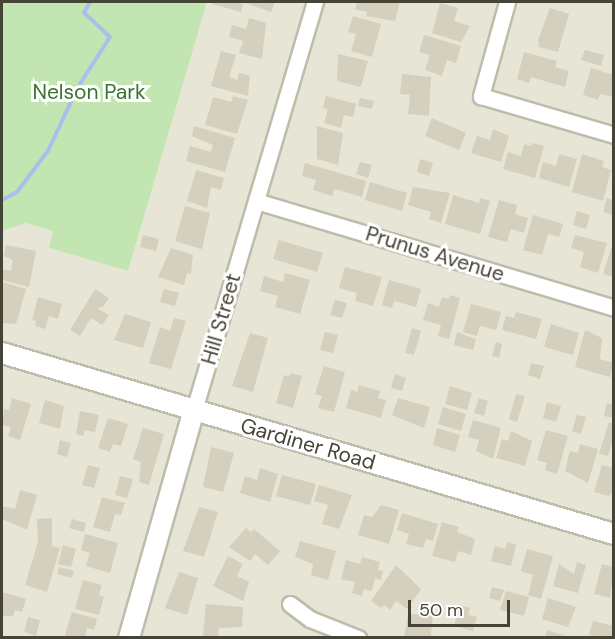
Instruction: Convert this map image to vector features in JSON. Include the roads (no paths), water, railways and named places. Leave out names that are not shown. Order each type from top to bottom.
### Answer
[{"type":"street","name":"Hill Street","points":[[129,638],[315,2]]},
{"type":"street","points":[[507,2],[481,96],[614,135]]},
{"type":"street","name":"Prunus Avenue","points":[[256,201],[614,308]]},
{"type":"street","name":"Gardiner Road","points":[[2,353],[614,534]]},
{"type":"street","points":[[290,604],[310,619],[358,638]]},
{"type":"waterway","points":[[2,200],[17,192],[48,151],[78,87],[110,37],[84,13],[90,2]]},
{"type":"park label","name":"Nelson Park","points":[[89,92]]}]
